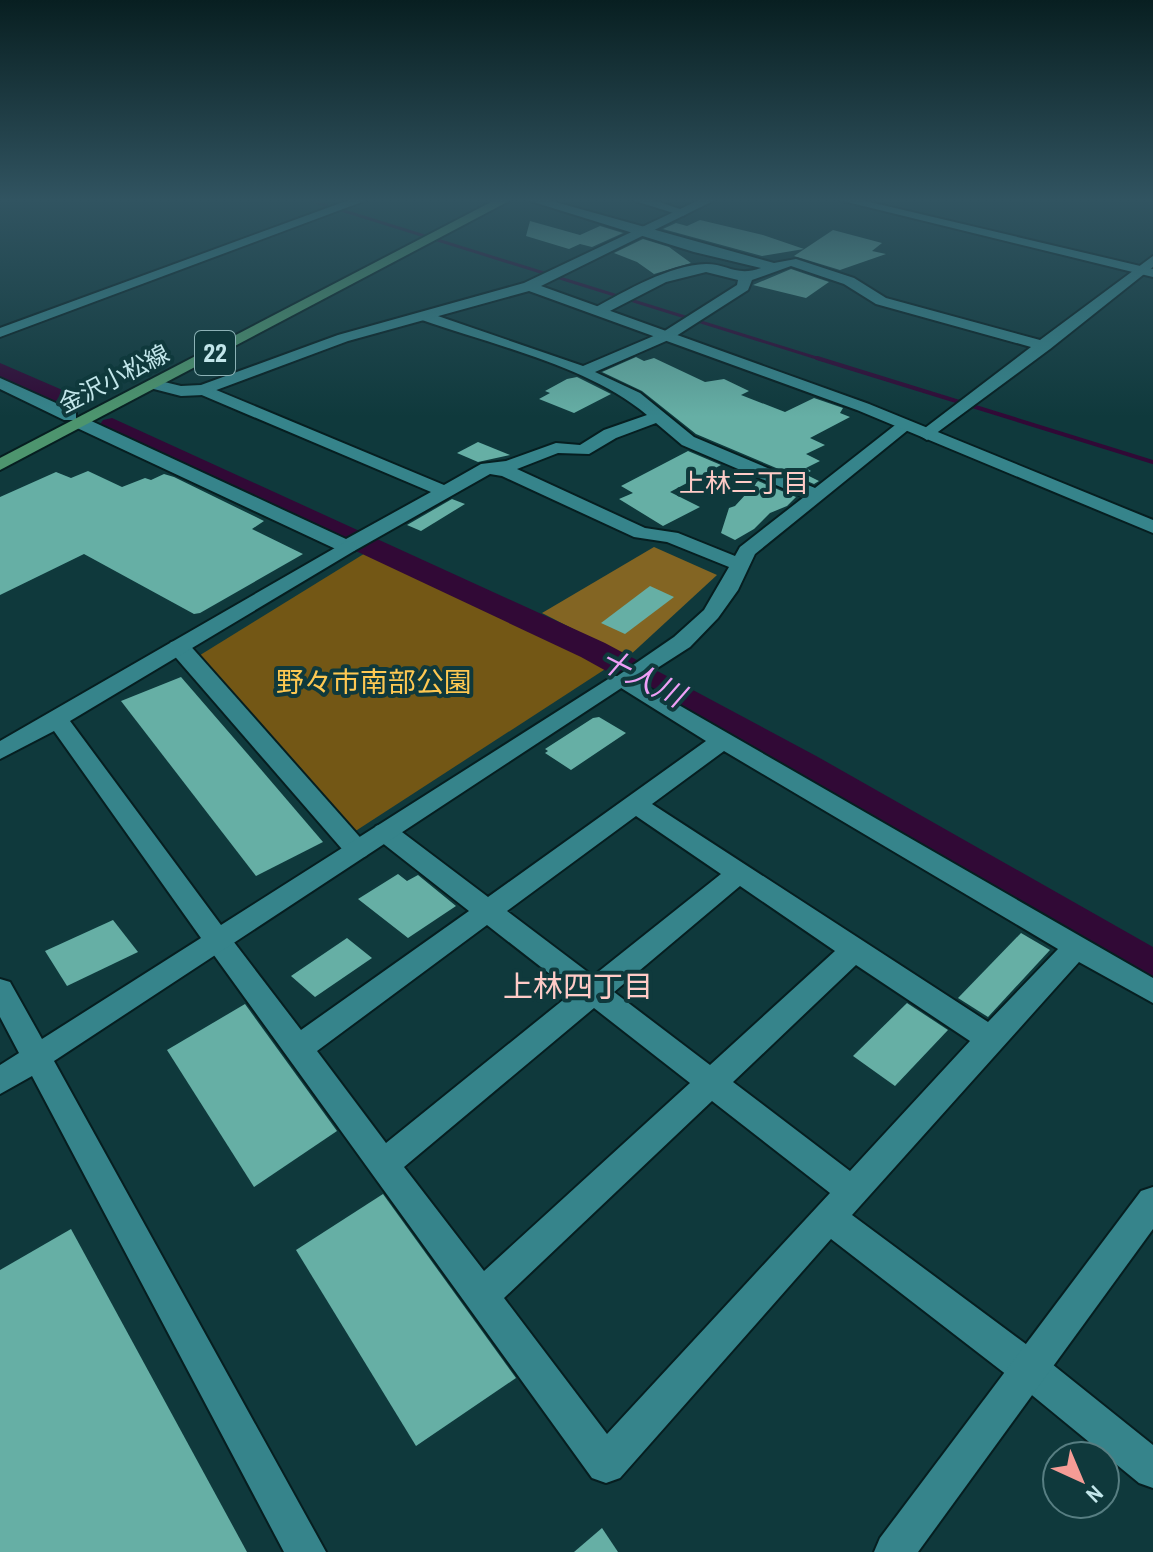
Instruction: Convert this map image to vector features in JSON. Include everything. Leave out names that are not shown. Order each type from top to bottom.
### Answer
[{"type":"main road","name":"金沢小松線","points":[[0,465],[76,419],[358,272]]},
{"type":"main road","name":"金沢小松線","points":[[0,452],[156,385],[362,272]]},
{"type":"street","points":[[0,333],[164,272]]},
{"type":"street","points":[[156,385],[181,391],[203,390],[343,338],[529,286],[555,272]]},
{"type":"street","points":[[599,311],[661,279],[688,272]]},
{"type":"street","points":[[724,272],[746,278],[759,272]]},
{"type":"street","points":[[823,272],[849,281],[881,301],[1045,346]]},
{"type":"street","points":[[927,435],[1145,272]]},
{"type":"street","points":[[582,372],[668,335],[743,287],[746,278]]},
{"type":"street","points":[[529,286],[863,407],[1153,527]]},
{"type":"street","points":[[427,317],[582,372],[634,396],[688,441],[818,496]]},
{"type":"street","points":[[0,383],[358,542]]},
{"type":"street","points":[[203,390],[444,491]]},
{"type":"street","points":[[0,751],[487,468],[509,466],[556,448],[583,450],[610,434],[658,417]]},
{"type":"street","points":[[0,1081],[682,642],[711,614],[728,590],[747,551],[905,426]]},
{"type":"street","points":[[487,468],[507,471],[538,488],[641,533],[671,537],[739,564]]},
{"type":"street","points":[[179,647],[357,850]]},
{"type":"street","points":[[633,673],[722,741],[1153,992]]},
{"type":"street","points":[[57,719],[606,1464],[1077,947]]},
{"type":"street","points":[[299,1048],[722,741]]},
{"type":"street","points":[[635,804],[990,1039]]},
{"type":"street","points":[[385,832],[712,1083],[840,1204],[1029,1369],[1153,1469]]},
{"type":"street","points":[[385,1163],[739,873]]},
{"type":"street","points":[[483,1295],[855,949]]},
{"type":"street","points":[[0,990],[306,1552]]},
{"type":"street","points":[[894,1552],[1153,1202]]},
{"type":"green space","name":"野々市南部公園","points":[[367,552],[610,666],[354,832],[197,657]]},
{"type":"shaded area","points":[[654,547],[717,575],[628,657],[542,613]]},
{"type":"building","points":[[783,272],[801,272],[829,282],[806,298],[753,285]]},
{"type":"building","points":[[636,357],[644,361],[654,358],[705,382],[724,379],[749,391],[741,395],[785,412],[814,398],[843,408],[840,413],[850,417],[810,438],[825,445],[806,454],[820,461],[806,468],[811,471],[805,474],[819,481],[814,484],[696,434],[642,391],[602,372]]},
{"type":"building","points":[[577,377],[611,394],[574,413],[539,399],[550,393],[545,391]]},
{"type":"building","points":[[478,442],[510,455],[478,462],[457,453]]},
{"type":"building","points":[[688,451],[721,465],[670,492],[700,507],[663,526],[619,499],[633,493],[621,486]]},
{"type":"building","points":[[88,471],[122,487],[164,474],[174,477],[264,521],[252,529],[303,554],[194,614],[84,554],[0,595],[0,497],[56,472],[71,478]]},
{"type":"building","points":[[758,481],[796,497],[735,540],[721,533],[729,508],[735,506]]},
{"type":"building","points":[[452,499],[465,504],[421,531],[407,525]]},
{"type":"building","points":[[650,586],[674,597],[625,634],[601,623]]},
{"type":"building","points":[[181,677],[323,842],[256,876],[121,701]]},
{"type":"building","points":[[599,717],[626,733],[571,770],[545,753],[548,751],[545,749]]},
{"type":"building","points":[[398,874],[407,881],[418,875],[456,906],[408,938],[358,899]]},
{"type":"building","points":[[113,920],[138,952],[67,986],[45,951]]},
{"type":"building","points":[[1021,933],[1050,950],[988,1017],[958,998]]},
{"type":"building","points":[[347,938],[372,958],[315,997],[291,976]]},
{"type":"building","points":[[907,1003],[948,1030],[895,1086],[853,1056]]},
{"type":"building","points":[[245,1004],[337,1131],[254,1187],[167,1050]]},
{"type":"building","points":[[383,1194],[516,1378],[416,1446],[296,1250]]},
{"type":"building","points":[[71,1229],[247,1552],[0,1552],[0,1270]]},
{"type":"building","points":[[602,1528],[618,1552],[574,1552]]},
{"type":"waterway","points":[[542,272],[823,360]]},
{"type":"waterway","points":[[817,358],[1153,462]]},
{"type":"waterway","name":"十人川","points":[[0,370],[65,400]]},
{"type":"waterway","name":"十人川","points":[[112,426],[593,650],[805,765],[1153,968]]},
{"type":"district","name":"上林三丁目","points":[[744,483]]},
{"type":"district","name":"上林四丁目","points":[[578,987]]}]
